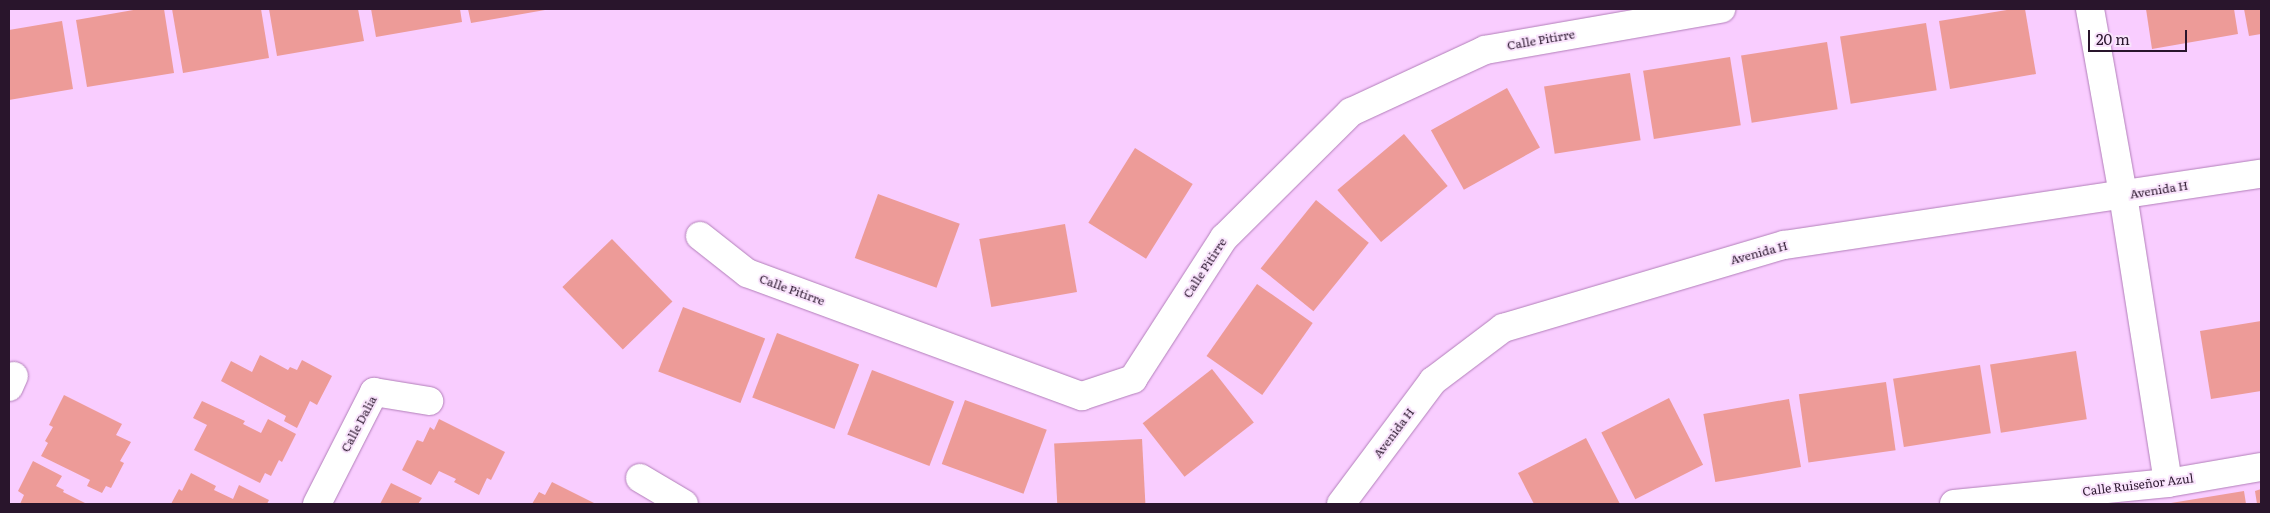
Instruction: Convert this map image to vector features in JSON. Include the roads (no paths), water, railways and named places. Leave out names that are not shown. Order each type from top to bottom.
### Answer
[{"type":"street","name":"Calle Pitirre","points":[[700,236],[747,273],[1082,396],[1133,379],[1224,238],[1351,112],[1485,50],[1721,9]]},
{"type":"street","points":[[2090,9],[2123,195],[2168,483]]},
{"type":"street","name":"Avenida H","points":[[1341,504],[1433,381],[1503,328],[1784,245],[2261,174]]},
{"type":"street","name":"Calle Dalia","points":[[317,504],[374,392],[429,401]]},
{"type":"street","name":"Calle Ruiseñor Azul","points":[[1954,504],[2168,483],[2261,467]]},
{"type":"street","points":[[640,478],[684,504]]}]
